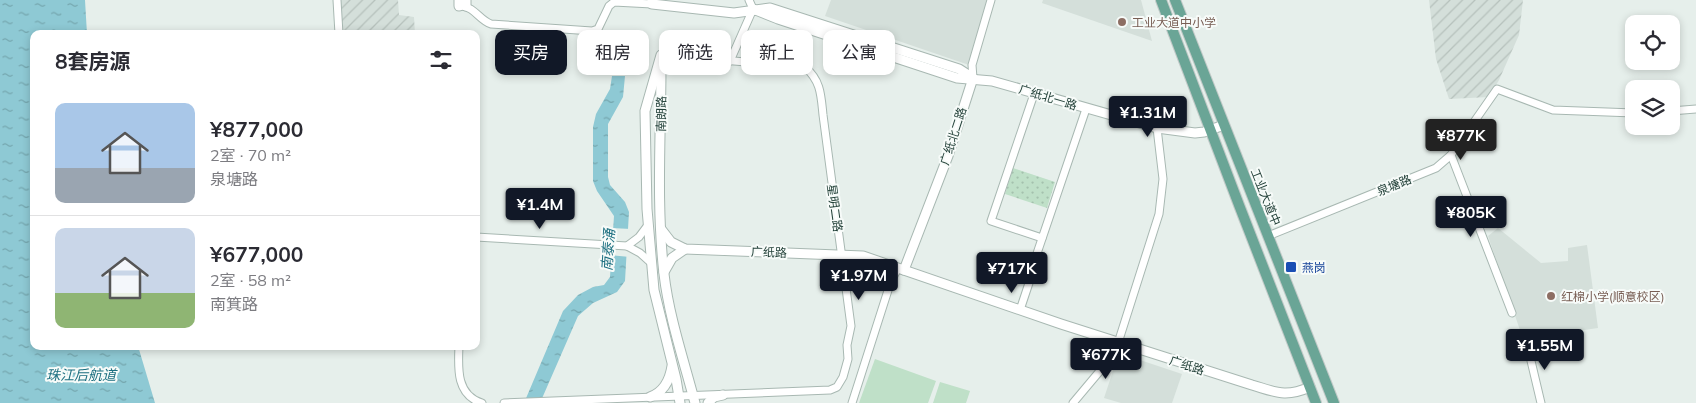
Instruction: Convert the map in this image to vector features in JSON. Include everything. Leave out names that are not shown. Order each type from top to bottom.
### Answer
[{"type":"main road","points":[[1161,0],[1316,403]]},
{"type":"main road","name":"工业大道中","points":[[1176,0],[1334,403]]},
{"type":"street","points":[[337,0],[339,30]]},
{"type":"street","points":[[731,59],[753,9],[749,0]]},
{"type":"street","name":"广纸北二路","points":[[901,269],[948,156],[973,78],[972,65],[991,0]]},
{"type":"street","points":[[462,3],[472,8],[482,20],[491,24],[592,31],[598,29],[609,6],[614,2],[652,2]]},
{"type":"street","name":"广纸北一路","points":[[652,2],[734,13],[770,8],[960,69],[973,78],[992,81],[1157,128],[1195,133],[1224,125]]},
{"type":"street","name":"星明二路","points":[[504,403],[598,401],[650,397],[679,400],[723,394],[830,390],[839,384],[847,364],[847,344],[851,326],[823,115],[822,94],[812,74],[806,67],[731,61]]},
{"type":"street","name":"南朗路","points":[[659,62],[645,111],[650,262],[655,297],[679,400]]},
{"type":"street","name":"南朗路","points":[[661,75],[660,172],[664,274],[694,399]]},
{"type":"street","name":"泉塘路","points":[[1268,236],[1436,168],[1452,155],[1497,89],[1553,110],[1625,113]]},
{"type":"street","points":[[1034,94],[991,221],[1042,238]]},
{"type":"street","points":[[1020,310],[1030,274],[1086,109]]},
{"type":"street","points":[[1680,110],[1696,109]]},
{"type":"street","points":[[1073,403],[1118,343],[1159,214],[1163,179],[1157,128]]},
{"type":"street","points":[[1452,155],[1512,313]]},
{"type":"street","points":[[630,246],[648,225]]},
{"type":"street","points":[[662,229],[671,242],[686,249]]},
{"type":"street","points":[[480,237],[630,246],[650,262]]},
{"type":"street","points":[[664,274],[672,258],[686,249]]},
{"type":"street","name":"广纸路","points":[[686,249],[863,256],[1118,343],[1283,394],[1300,392],[1310,387]]},
{"type":"street","points":[[852,403],[891,281],[901,269]]},
{"type":"street","points":[[666,338],[672,340],[677,334]]},
{"type":"street","points":[[1527,344],[1541,403]]},
{"type":"street","points":[[459,350],[458,368],[460,379],[468,396],[482,403]]},
{"type":"street","points":[[650,397],[663,388],[672,365]]},
{"type":"street","points":[[708,403],[714,397],[723,394]]},
{"type":"shaded area","points":[[339,0],[398,0],[399,15],[414,17],[415,30],[342,30]]},
{"type":"shaded area","points":[[831,0],[987,0],[969,65],[895,40],[895,30],[866,30],[825,16]]},
{"type":"shaded area","name":"工业大道中小学","points":[[1043,0],[1141,0],[1152,41],[1042,3]]},
{"type":"shaded area","points":[[1429,0],[1523,0],[1519,35],[1499,80],[1489,97],[1449,99],[1436,59]]},
{"type":"shaded area","name":"红棉小学(顺意校区)","points":[[1498,228],[1541,263],[1568,261],[1568,248],[1587,245],[1598,328],[1523,339],[1488,236]]},
{"type":"shaded area","points":[[1119,353],[1182,374],[1172,403],[1121,403],[1104,398]]},
{"type":"green space","points":[[1013,168],[1055,182],[1047,208],[1005,194]]},
{"type":"green space","points":[[875,359],[936,381],[928,403],[859,403]]},
{"type":"green space","points":[[940,382],[970,391],[966,403],[933,403]]},
{"type":"water","name":"珠江后航道","points":[[0,0],[85,0],[87,30],[30,30],[30,350],[139,350],[155,403],[0,403]]},
{"type":"water","points":[[612,76],[625,76],[623,97],[608,124],[608,177],[610,185],[625,202],[629,212],[625,281],[617,292],[593,303],[578,316],[540,403],[524,403],[563,311],[578,295],[593,287],[604,285],[610,277],[614,216],[597,191],[593,181],[593,127],[596,114],[610,89]]},
{"type":"pier","points":[[611,228],[631,229],[630,257],[609,255]]},
{"type":"place","name":"工业大道中小学","points":[[1122,22]]},
{"type":"place","name":"燕岗","points":[[1291,267]]},
{"type":"place","name":"红棉小学(顺意校区)","points":[[1551,296]]},
{"type":"water label","name":"南泰涌","points":[[608,250]]}]
